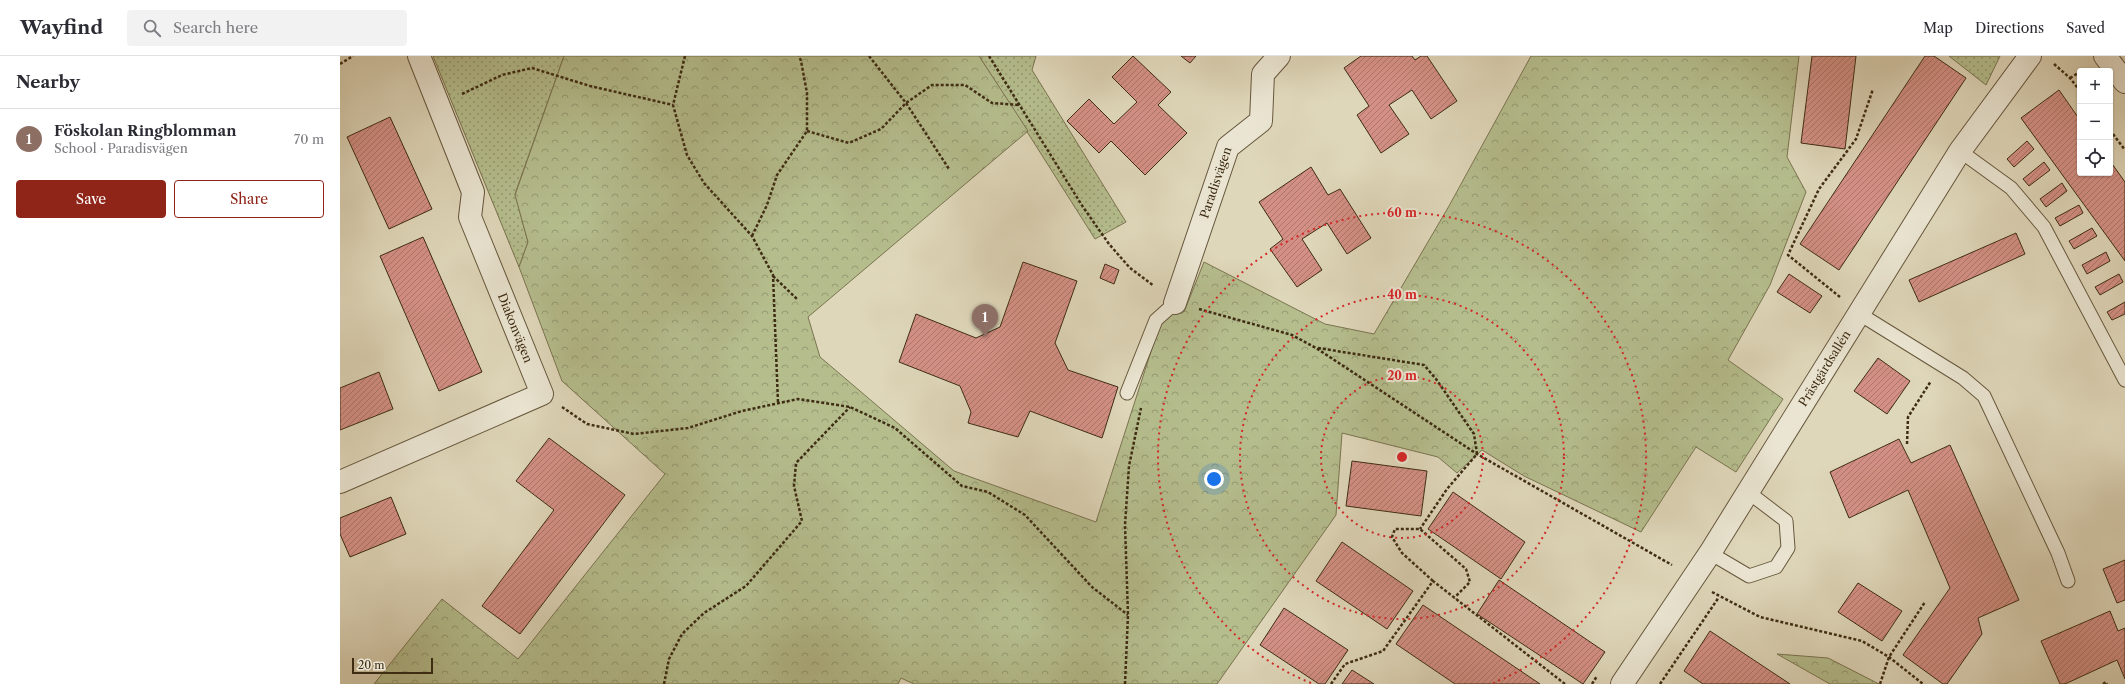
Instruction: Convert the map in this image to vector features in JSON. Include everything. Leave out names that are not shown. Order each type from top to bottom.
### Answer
[{"type":"street","name":"Diakonvägen","points":[[419,56],[473,192],[470,217],[542,394]]},
{"type":"street","name":"Paradisvägen","points":[[1176,303],[1228,147],[1261,122],[1263,74],[1280,56]]},
{"type":"street","points":[[2105,56],[2125,82]]},
{"type":"street","name":"Prästgårdsallén","points":[[1622,684],[1691,579],[1710,553],[1960,151],[2040,58]]},
{"type":"street","points":[[340,482],[542,394]]},
{"type":"lane","points":[[1960,151],[2011,188],[2044,227],[2125,380]]},
{"type":"lane","points":[[1127,393],[1156,320],[1176,303]]},
{"type":"lane","points":[[1858,313],[1943,364],[1963,378],[1984,396],[2052,539],[2068,580]]},
{"type":"lane","points":[[1710,553],[1749,576],[1776,567],[1788,548],[1786,521],[1748,492]]},
{"type":"path","points":[[340,64],[353,56]]},
{"type":"path","points":[[685,56],[673,105],[687,155],[704,183],[752,236],[773,275],[798,300]]},
{"type":"path","points":[[752,236],[767,205],[777,175],[807,131],[807,93],[799,56]]},
{"type":"path","points":[[869,56],[906,103],[949,169]]},
{"type":"path","points":[[989,56],[1083,207],[1109,244],[1130,268],[1176,303],[1292,335],[1316,348],[1477,454],[1674,566],[1691,579],[1719,596],[1760,617],[1862,641],[1890,657],[1923,684]]},
{"type":"path","points":[[2040,58],[2070,78],[2077,87]]},
{"type":"path","points":[[438,105],[502,75],[532,68],[603,89],[673,105]]},
{"type":"path","points":[[2070,78],[2077,74]]},
{"type":"path","points":[[807,131],[849,143],[881,129],[906,103],[932,85],[965,85],[992,104],[1019,105]]},
{"type":"path","points":[[1858,313],[1788,254],[1818,189],[1856,139],[1873,88]]},
{"type":"path","points":[[2113,134],[2125,150]]},
{"type":"path","points":[[773,275],[773,323],[778,403]]},
{"type":"path","points":[[1316,348],[1424,365],[1436,379],[1474,434],[1477,454],[1447,489],[1420,529]]},
{"type":"path","points":[[1907,444],[1908,416],[1943,364]]},
{"type":"path","points":[[542,394],[587,424],[634,434],[688,428],[742,411],[798,399],[850,407],[895,428],[962,486],[988,492],[1025,515],[1092,587],[1128,615]]},
{"type":"path","points":[[664,684],[670,659],[682,634],[704,613],[746,586],[802,521],[794,486],[796,463],[850,407]]},
{"type":"path","points":[[1125,684],[1128,615],[1125,525],[1129,466],[1141,407]]},
{"type":"path","points":[[1454,598],[1470,582],[1466,569],[1420,529],[1395,529],[1392,537],[1402,553],[1454,598],[1565,684]]},
{"type":"path","points":[[1331,684],[1345,664],[1383,651],[1433,581]]},
{"type":"path","points":[[1660,684],[1719,596]]},
{"type":"path","points":[[1880,684],[1890,657],[1925,602]]},
{"type":"path","points":[[2103,684],[2106,682],[2107,684]]},
{"type":"green space","points":[[433,56],[564,56],[515,194],[528,242],[519,267]]},
{"type":"green space","points":[[564,56],[979,56],[1028,131],[808,317],[820,357],[954,471],[1096,522],[1166,305],[1184,312],[1204,262],[1325,324],[1374,334],[1449,206],[1531,56],[1799,56],[1787,157],[1806,192],[1770,285],[1728,360],[1783,399],[1736,472],[1696,447],[1641,532],[1524,476],[1482,450],[1457,473],[1438,457],[1342,433],[1336,515],[1217,684],[914,684],[901,678],[898,684],[374,684],[442,599],[518,659],[665,474],[562,381],[519,267],[528,242],[515,195]]},
{"type":"green space","points":[[979,56],[1036,56],[1032,70],[1126,222],[1095,239]]},
{"type":"green space","points":[[1949,56],[2000,56],[1986,85]]},
{"type":"green space","points":[[1777,654],[1828,658],[1879,684],[1830,684]]},
{"type":"building","points":[[1133,56],[1171,92],[1158,105],[1187,133],[1145,175],[1111,141],[1099,153],[1067,121],[1089,99],[1114,124],[1137,102],[1112,77]]},
{"type":"building","points":[[1181,56],[1196,56],[1190,63]]},
{"type":"building","points":[[1361,56],[1412,56],[1415,60],[1421,56],[1427,56],[1457,101],[1431,119],[1412,90],[1389,105],[1409,134],[1381,153],[1357,115],[1369,106],[1344,68]]},
{"type":"building","points":[[1812,56],[1856,56],[1845,149],[1801,143]]},
{"type":"building","points":[[1925,56],[1934,56],[1966,78],[1839,270],[1800,244]]},
{"type":"building","points":[[2059,90],[2077,116],[2077,176],[2113,176],[2113,165],[2125,182],[2125,261],[2021,118]]},
{"type":"building","points":[[390,117],[432,209],[389,229],[347,137]]},
{"type":"building","points":[[2027,141],[2034,149],[2014,167],[2007,159]]},
{"type":"building","points":[[2044,162],[2050,170],[2029,186],[2023,179]]},
{"type":"building","points":[[1311,167],[1328,195],[1340,189],[1371,238],[1347,254],[1327,223],[1302,239],[1322,270],[1297,287],[1270,249],[1283,239],[1259,202]]},
{"type":"building","points":[[2062,183],[2067,191],[2046,207],[2040,199]]},
{"type":"building","points":[[2079,205],[2083,213],[2060,226],[2055,218]]},
{"type":"building","points":[[2092,228],[2097,236],[2074,249],[2069,241]]},
{"type":"building","points":[[2016,233],[2025,254],[1919,302],[1909,280]]},
{"type":"building","points":[[423,237],[482,372],[439,391],[380,256]]},
{"type":"building","points":[[2106,252],[2110,261],[2087,274],[2082,265]]},
{"type":"building","points":[[1023,262],[1077,281],[1055,343],[1068,370],[1118,387],[1102,438],[1030,411],[1018,437],[968,423],[971,412],[960,386],[899,362],[916,314],[976,338],[1000,327]]},
{"type":"building","points":[[1105,264],[1119,270],[1114,284],[1100,278]]},
{"type":"building","points":[[1789,274],[1822,296],[1810,313],[1777,292]]},
{"type":"building","points":[[2119,274],[2123,282],[2100,295],[2095,287]]},
{"type":"building","points":[[2125,302],[2125,314],[2112,320],[2107,312]]},
{"type":"building","points":[[1878,358],[1910,381],[1887,414],[1854,391]]},
{"type":"building","points":[[379,372],[393,409],[340,430],[340,388]]},
{"type":"building","points":[[549,438],[625,495],[520,634],[482,606],[554,510],[516,481]]},
{"type":"building","points":[[1899,439],[1911,463],[1950,445],[2019,600],[1978,618],[1982,634],[1947,684],[1943,684],[1903,655],[1950,588],[1908,490],[1849,518],[1830,472]]},
{"type":"building","points":[[1352,461],[1427,471],[1421,516],[1346,506]]},
{"type":"building","points":[[1453,492],[1525,542],[1501,579],[1428,529]]},
{"type":"building","points":[[391,497],[406,534],[350,557],[340,534],[340,518]]},
{"type":"building","points":[[1342,542],[1413,591],[1387,629],[1316,581]]},
{"type":"building","points":[[2125,560],[2125,600],[2117,603],[2103,569]]},
{"type":"building","points":[[1499,580],[1605,652],[1583,684],[1477,614]]},
{"type":"building","points":[[1858,583],[1902,611],[1882,641],[1838,612]]},
{"type":"building","points":[[1423,605],[1540,684],[1455,684],[1396,644]]},
{"type":"building","points":[[1284,608],[1348,650],[1325,684],[1319,684],[1260,645]]},
{"type":"building","points":[[2110,611],[2118,631],[2125,628],[2125,679],[2117,660],[2065,684],[2060,684],[2041,641]]},
{"type":"building","points":[[1710,631],[1790,684],[1703,684],[1684,671]]},
{"type":"building","points":[[1352,670],[1374,684],[1342,684]]},
{"type":"place","name":"Föskolan Ringblomman","points":[[985,337]]}]
